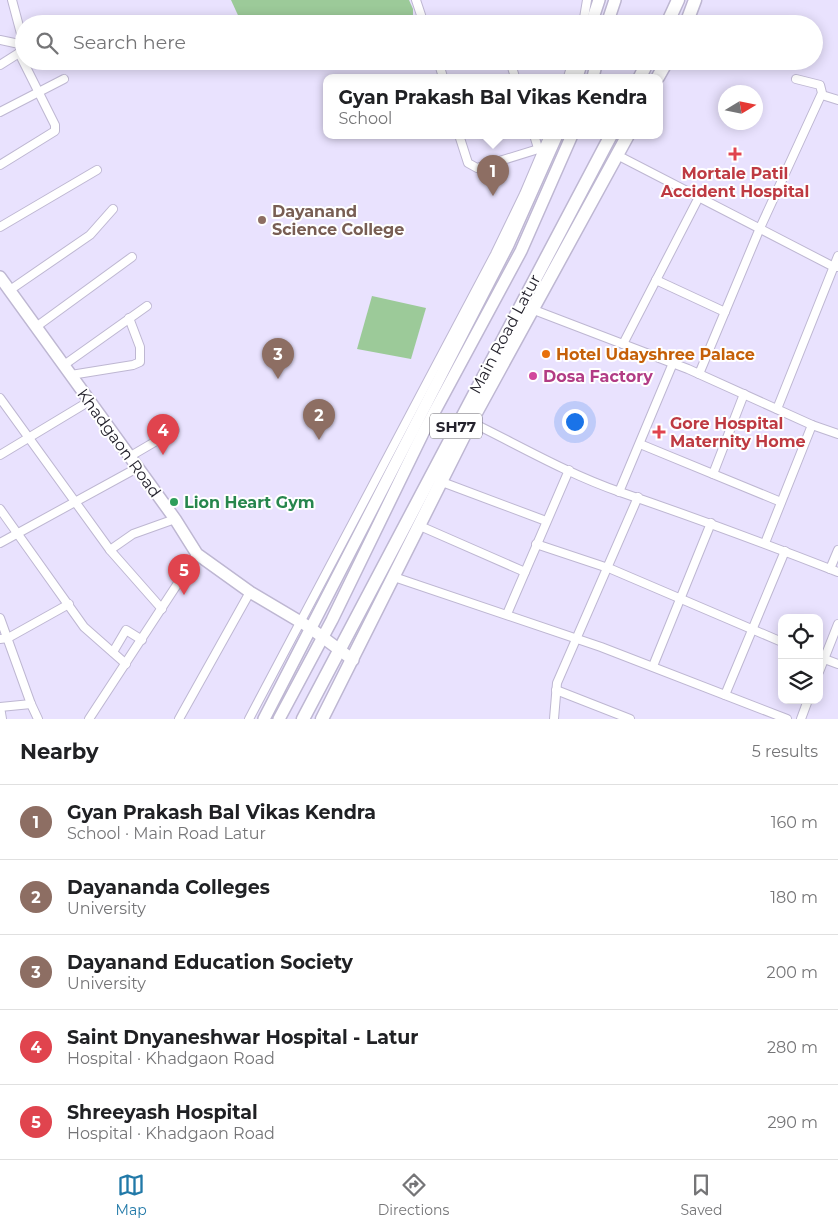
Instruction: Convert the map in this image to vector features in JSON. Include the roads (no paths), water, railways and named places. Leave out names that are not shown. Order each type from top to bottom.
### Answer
[{"type":"main road","points":[[671,15],[678,0]]},
{"type":"main road","points":[[690,15],[696,0]]},
{"type":"main road","name":"Main Road Latur","points":[[303,719],[338,649],[609,139]]},
{"type":"main road","name":"Main Road Latur","points":[[322,719],[471,422],[534,310],[626,139]]},
{"type":"street","points":[[12,0],[16,15]]},
{"type":"street","points":[[416,0],[421,15]]},
{"type":"street","points":[[587,15],[588,0]]},
{"type":"street","points":[[590,15],[599,0]]},
{"type":"street","points":[[610,15],[615,0]]},
{"type":"street","points":[[0,40],[15,43]]},
{"type":"street","points":[[0,65],[15,56]]},
{"type":"street","points":[[0,165],[54,134],[55,125],[27,70]]},
{"type":"street","points":[[0,112],[64,79]]},
{"type":"street","points":[[699,374],[760,228],[822,95],[820,85],[796,80]]},
{"type":"street","points":[[822,95],[838,100]]},
{"type":"street","points":[[460,139],[468,162],[477,168],[548,142]]},
{"type":"street","points":[[279,719],[323,637],[423,433],[511,270],[570,139]]},
{"type":"street","points":[[249,719],[306,625],[499,263],[548,142]]},
{"type":"street","points":[[264,719],[306,625],[495,254],[548,142]]},
{"type":"street","points":[[617,155],[836,267]]},
{"type":"street","points":[[0,227],[97,170]]},
{"type":"street","points":[[623,344],[699,197]]},
{"type":"street","points":[[10,290],[90,236],[114,209]]},
{"type":"street","points":[[777,409],[836,267],[838,256]]},
{"type":"street","points":[[36,327],[132,257]]},
{"type":"street","points":[[499,263],[511,270]]},
{"type":"street","name":"Khadgaon Road","points":[[1,279],[88,402],[175,518],[197,554],[250,592],[306,625],[353,660]]},
{"type":"street","points":[[656,280],[725,312]]},
{"type":"street","points":[[67,370],[146,306]]},
{"type":"street","points":[[534,310],[699,374],[812,425],[836,433],[838,424]]},
{"type":"street","points":[[67,370],[133,366],[140,362],[140,347],[129,318]]},
{"type":"street","points":[[619,492],[673,364]]},
{"type":"street","points":[[713,474],[744,394]]},
{"type":"street","points":[[0,398],[110,550],[162,609]]},
{"type":"street","points":[[0,455],[88,402]]},
{"type":"street","points":[[471,422],[619,492],[711,523],[834,570],[838,550]]},
{"type":"street","points":[[765,543],[812,425]]},
{"type":"street","points":[[129,457],[175,430]]},
{"type":"street","points":[[640,444],[781,502]]},
{"type":"street","points":[[0,543],[137,468]]},
{"type":"street","points":[[507,614],[569,470]]},
{"type":"street","points":[[442,482],[546,521]]},
{"type":"street","points":[[554,719],[556,690],[638,497]]},
{"type":"street","points":[[0,509],[19,532],[84,627],[126,664]]},
{"type":"street","points":[[110,550],[133,534],[175,518]]},
{"type":"street","points":[[653,666],[711,523]]},
{"type":"street","points":[[420,526],[525,572]]},
{"type":"street","points":[[536,544],[608,568],[778,641]]},
{"type":"street","points":[[725,695],[785,551]]},
{"type":"street","points":[[89,719],[197,554]]},
{"type":"street","points":[[394,578],[578,639],[653,666],[787,719]]},
{"type":"street","points":[[179,719],[250,592]]},
{"type":"street","points":[[4,638],[69,604]]},
{"type":"street","points":[[0,618],[4,638],[38,719]]},
{"type":"street","points":[[823,656],[838,624]]},
{"type":"street","points":[[113,652],[126,630],[142,640]]},
{"type":"street","points":[[823,658],[838,664]]},
{"type":"street","points":[[556,690],[630,719]]},
{"type":"street","points":[[2,719],[0,707],[31,704]]},
{"type":"street","points":[[801,719],[807,704]]},
{"type":"place","name":"Mortale Patil Accident Hospital","points":[[735,154]]},
{"type":"place","name":"Gyan Prakash Bal Vikas Kendra","points":[[493,196]]},
{"type":"place","name":"Dayanand Science College","points":[[262,220]]},
{"type":"place","name":"Hotel Udayshree Palace","points":[[546,354]]},
{"type":"place","name":"Dosa Factory","points":[[533,376]]},
{"type":"place","name":"Dayanand Education Society","points":[[278,379]]},
{"type":"place","name":"Gore Hospital Maternity Home","points":[[659,432]]},
{"type":"place","name":"Dayananda Colleges","points":[[319,440]]},
{"type":"place","name":"Saint Dnyaneshwar Hospital - Latur","points":[[163,455]]},
{"type":"place","name":"Lion Heart Gym","points":[[174,502]]},
{"type":"place","name":"Shreeyash Hospital","points":[[184,595]]}]
